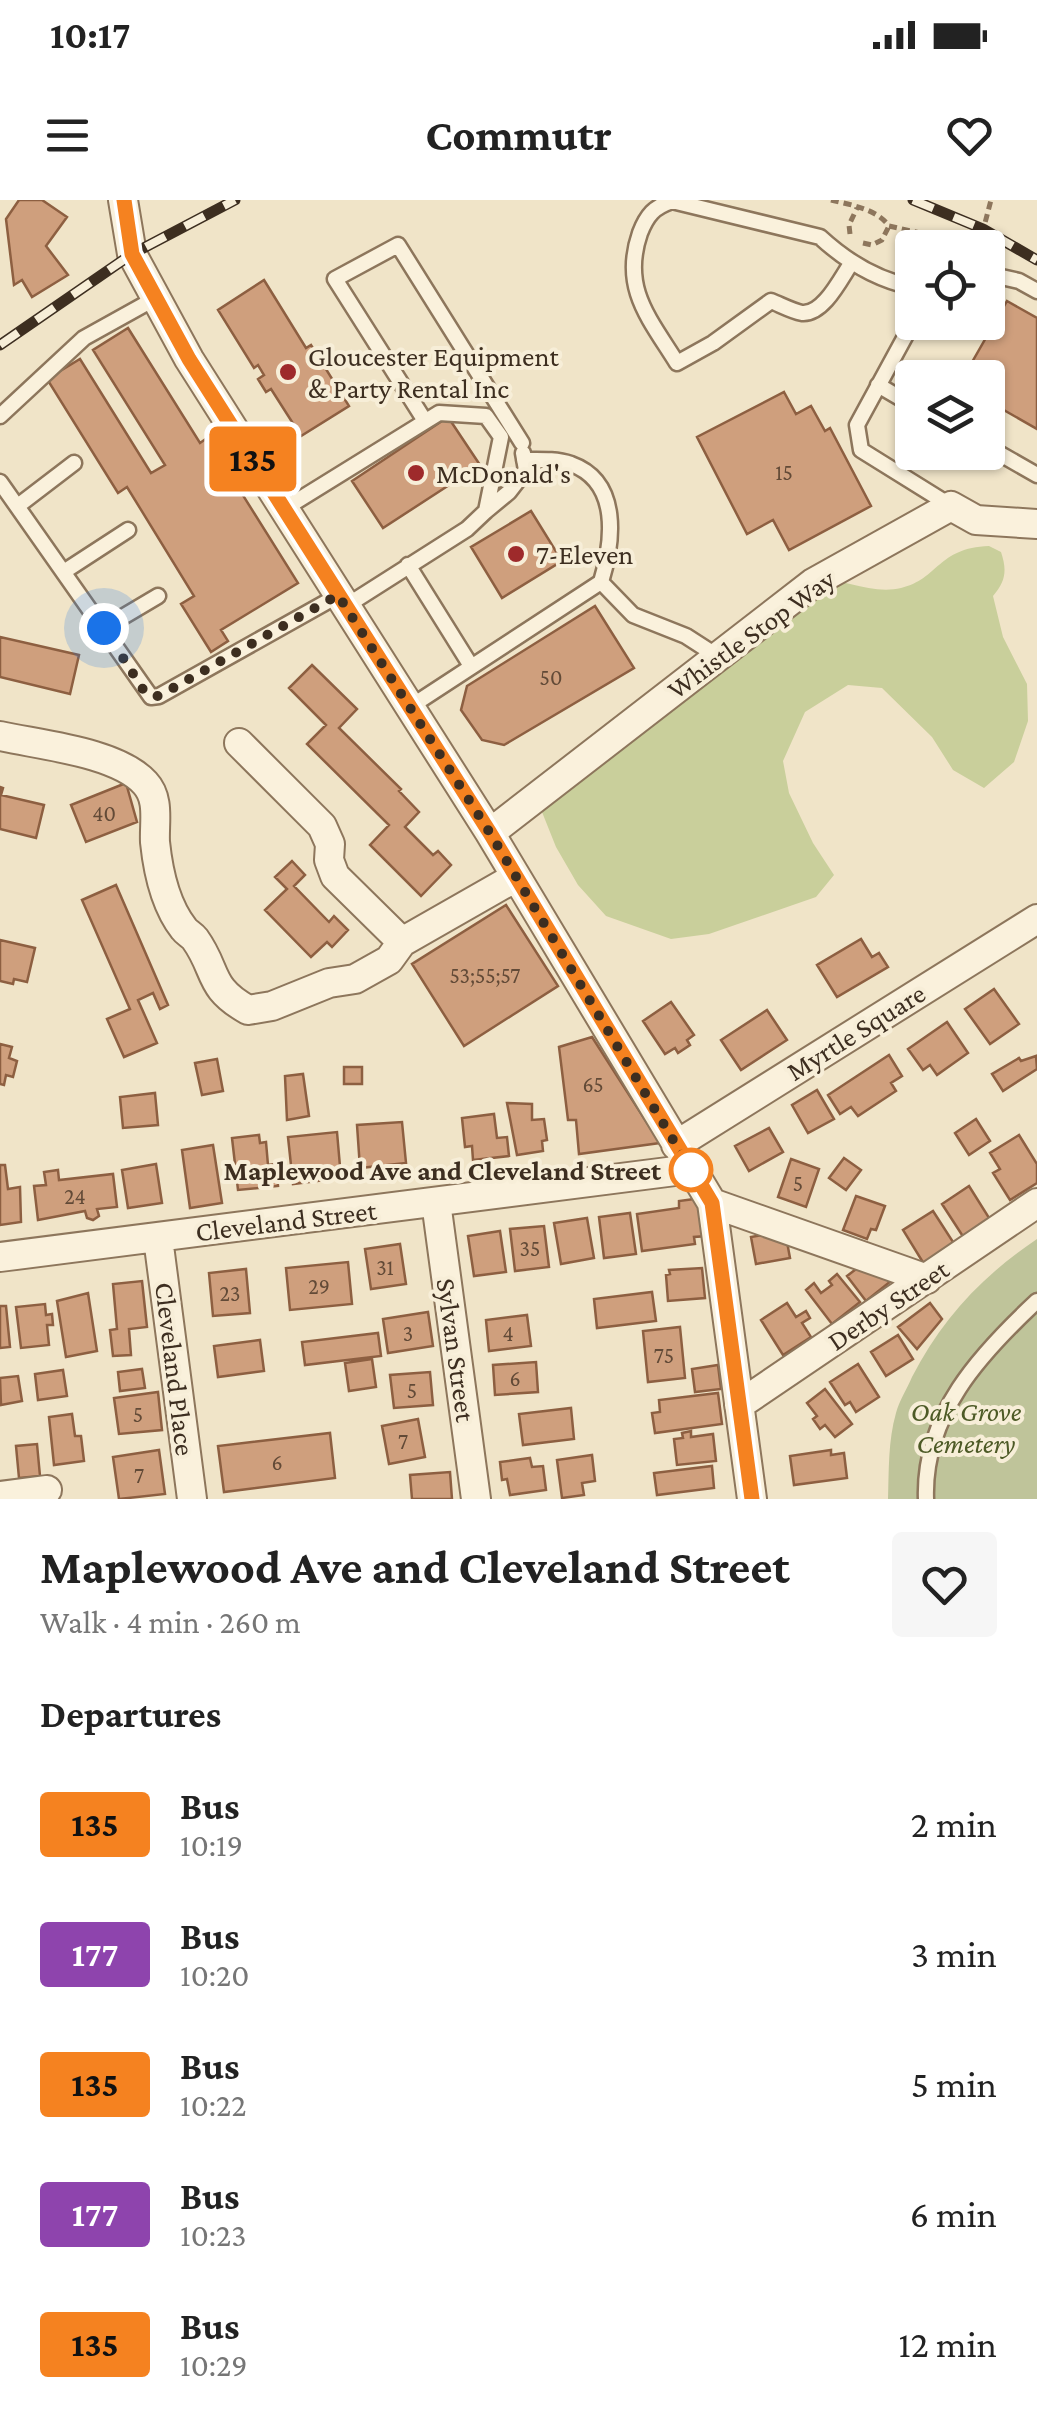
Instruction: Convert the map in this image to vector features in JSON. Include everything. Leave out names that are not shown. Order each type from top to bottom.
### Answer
[{"type":"street","points":[[124,200],[132,254],[189,359],[490,833],[712,1203],[752,1499]]},
{"type":"street","points":[[951,506],[976,520],[1037,524]]},
{"type":"street","name":"Whistle Stop Way","points":[[490,833],[813,583],[951,506]]},
{"type":"street","points":[[0,736],[105,759],[146,784],[156,808],[155,842],[164,892],[225,997],[248,1010],[272,1006],[329,983],[355,979],[389,960],[402,942],[516,878]]},
{"type":"street","points":[[239,743],[322,826],[330,844],[329,860],[335,876],[402,942]]},
{"type":"street","name":"Myrtle Square","points":[[676,1145],[1037,919]]},
{"type":"street","name":"Cleveland Street","points":[[0,1257],[691,1169]]},
{"type":"street","name":"Sylvan Street","points":[[436,1202],[476,1499]]},
{"type":"street","points":[[712,1203],[927,1279]]},
{"type":"street","name":"Derby Street","points":[[739,1405],[1037,1203]]},
{"type":"street","name":"Cleveland Place","points":[[158,1238],[192,1499]]},
{"type":"street","points":[[0,1496],[47,1490]]},
{"type":"lane","points":[[852,262],[826,300],[811,312],[800,313],[772,301],[678,363],[649,318],[632,281],[632,262],[647,216],[658,205],[672,201],[820,237],[837,254],[895,283]]},
{"type":"lane","points":[[0,482],[144,691],[159,696],[342,601],[467,529],[526,470],[522,443],[398,245],[336,280],[424,422]]},
{"type":"lane","points":[[1005,278],[1037,291]]},
{"type":"lane","points":[[0,416],[84,338],[156,298]]},
{"type":"lane","points":[[902,340],[857,425],[862,450],[951,506]]},
{"type":"lane","points":[[878,385],[895,394]]},
{"type":"lane","points":[[284,509],[439,413],[486,416],[501,437],[522,443]]},
{"type":"lane","points":[[486,510],[501,437]]},
{"type":"lane","points":[[1005,457],[1037,475]]},
{"type":"lane","points":[[410,707],[601,582],[611,529],[602,488],[590,474],[575,466],[559,461],[524,460]]},
{"type":"lane","points":[[19,505],[74,463]]},
{"type":"lane","points":[[64,571],[128,530]]},
{"type":"lane","points":[[408,565],[472,666]]},
{"type":"lane","points":[[601,582],[633,615],[686,636],[718,656]]},
{"type":"lane","points":[[104,628],[158,596]]},
{"type":"lane","points":[[926,1499],[932,1449],[962,1380],[988,1348],[1037,1301]]},
{"type":"lane","points":[[1019,1318],[1037,1324]]},
{"type":"path","points":[[832,200],[883,217],[890,226],[979,246],[991,200]]},
{"type":"path","points":[[857,208],[848,225],[852,238],[872,246],[882,240],[890,226]]},
{"type":"green space","points":[[989,546],[1001,552],[1003,558],[1003,580],[993,596],[1003,637],[1027,684],[1028,721],[1014,762],[984,788],[953,770],[932,737],[882,688],[848,685],[805,712],[783,761],[789,793],[813,843],[834,875],[816,897],[709,934],[671,939],[606,916],[578,885],[542,812],[551,781],[724,632],[795,582],[828,579],[876,589],[901,588],[914,584],[959,552]]},
{"type":"green space","name":"Oak Grove Cemetery","points":[[1037,1239],[1037,1499],[888,1499],[890,1445],[896,1413],[924,1356],[965,1300],[998,1268]]},
{"type":"building","points":[[19,200],[42,200],[67,217],[46,246],[68,275],[32,297],[22,280],[14,285],[6,219]]},
{"type":"building","points":[[264,280],[306,348],[311,345],[349,406],[301,436],[271,389],[266,392],[258,379],[264,375],[258,365],[254,368],[218,310]]},
{"type":"building","points":[[1007,301],[1037,318],[1037,429],[1005,411],[1005,360],[973,360],[985,340],[1005,340]]},
{"type":"building","points":[[128,328],[200,443],[207,438],[298,583],[221,630],[228,641],[211,652],[181,604],[194,596],[127,487],[118,493],[47,379],[80,359],[151,473],[165,465],[93,350]]},
{"type":"building","points":[[784,392],[796,414],[811,406],[825,431],[830,428],[871,506],[789,550],[773,520],[747,534],[697,437]]},
{"type":"building","name":"McDonald's","points":[[448,417],[480,465],[383,528],[352,481]]},
{"type":"building","name":"7-Eleven","points":[[531,511],[562,561],[502,598],[471,547]]},
{"type":"building","points":[[595,606],[634,668],[504,745],[482,740],[461,710],[467,686]]},
{"type":"building","points":[[0,637],[79,655],[70,694],[0,677]]},
{"type":"building","points":[[312,665],[357,709],[339,728],[419,812],[405,827],[433,855],[438,851],[451,865],[421,896],[370,845],[389,825],[307,744],[326,725],[289,688]]},
{"type":"building","points":[[126,783],[137,822],[86,842],[71,805]]},
{"type":"building","points":[[0,787],[1,795],[44,805],[36,838],[0,829]]},
{"type":"building","points":[[292,861],[305,875],[294,886],[329,922],[334,916],[348,930],[332,947],[327,942],[311,957],[265,910],[287,889],[275,877]]},
{"type":"building","points":[[116,885],[168,1005],[160,1009],[153,993],[138,1000],[157,1043],[124,1057],[107,1019],[130,1009],[82,900]]},
{"type":"building","points":[[506,905],[558,986],[464,1046],[412,964]]},
{"type":"building","points":[[861,939],[872,957],[879,953],[888,967],[837,997],[817,965]]},
{"type":"building","points":[[0,940],[35,948],[27,982],[0,981]]},
{"type":"building","points":[[994,989],[1019,1024],[990,1044],[965,1009]]},
{"type":"building","points":[[671,1002],[694,1035],[687,1040],[690,1045],[678,1053],[675,1048],[665,1054],[643,1021]]},
{"type":"building","points":[[767,1010],[787,1040],[741,1070],[721,1040]]},
{"type":"building","points":[[947,1022],[968,1053],[937,1075],[930,1065],[923,1070],[908,1049]]},
{"type":"building","points":[[592,1037],[660,1143],[579,1154],[576,1120],[568,1120],[559,1047]]},
{"type":"building","points":[[0,1044],[12,1047],[9,1058],[17,1061],[13,1077],[6,1075],[4,1085],[0,1084]]},
{"type":"building","points":[[889,1055],[902,1076],[891,1083],[896,1091],[858,1116],[851,1107],[840,1114],[828,1095]]},
{"type":"building","points":[[1036,1056],[1037,1069],[1003,1091],[992,1074],[1019,1058],[1021,1061]]},
{"type":"building","points":[[217,1059],[223,1091],[202,1095],[195,1063]]},
{"type":"building","points":[[344,1067],[362,1067],[362,1084],[344,1084]]},
{"type":"building","points":[[303,1074],[309,1116],[287,1120],[285,1076]]},
{"type":"building","points":[[817,1090],[834,1119],[808,1133],[792,1105]]},
{"type":"building","points":[[155,1093],[158,1125],[123,1128],[120,1097]]},
{"type":"building","points":[[507,1103],[532,1104],[532,1120],[544,1119],[547,1140],[542,1141],[543,1151],[517,1155]]},
{"type":"building","points":[[494,1114],[497,1138],[507,1137],[509,1156],[473,1160],[472,1146],[465,1147],[462,1118]]},
{"type":"building","points":[[976,1119],[990,1141],[969,1155],[955,1133]]},
{"type":"building","points":[[402,1122],[406,1163],[360,1168],[357,1125]]},
{"type":"building","points":[[769,1128],[783,1152],[749,1171],[735,1146]]},
{"type":"building","points":[[337,1132],[341,1178],[293,1184],[288,1137]]},
{"type":"building","points":[[259,1135],[260,1143],[266,1142],[268,1165],[276,1164],[278,1186],[238,1190],[232,1138]]},
{"type":"building","points":[[1019,1135],[1037,1164],[1037,1183],[1010,1200],[993,1173],[1000,1169],[990,1153]]},
{"type":"building","points":[[213,1145],[222,1203],[190,1208],[182,1150]]},
{"type":"building","points":[[844,1158],[861,1170],[846,1190],[829,1178]]},
{"type":"building","points":[[791,1159],[819,1169],[806,1207],[778,1197]]},
{"type":"building","points":[[156,1164],[162,1203],[128,1208],[122,1170]]},
{"type":"building","points":[[0,1165],[5,1165],[8,1189],[20,1187],[21,1222],[0,1225]]},
{"type":"building","points":[[58,1170],[59,1180],[113,1174],[117,1207],[97,1209],[99,1216],[93,1220],[87,1218],[85,1211],[38,1220],[34,1186],[46,1185],[44,1172]]},
{"type":"building","points":[[969,1186],[991,1221],[964,1238],[942,1204]]},
{"type":"building","points":[[856,1196],[885,1206],[876,1230],[871,1229],[867,1239],[843,1230]]},
{"type":"building","points":[[702,1198],[707,1236],[694,1237],[695,1244],[642,1251],[637,1214],[679,1208],[679,1201]]},
{"type":"building","points":[[933,1211],[955,1245],[924,1264],[903,1230]]},
{"type":"building","points":[[630,1213],[636,1254],[604,1258],[599,1217]]},
{"type":"building","points":[[587,1218],[594,1258],[561,1264],[554,1223]]},
{"type":"building","points":[[544,1226],[549,1267],[515,1271],[510,1229]]},
{"type":"building","points":[[500,1231],[506,1272],[474,1276],[468,1236]]},
{"type":"building","points":[[785,1231],[790,1258],[756,1264],[751,1237]]},
{"type":"building","points":[[400,1244],[406,1284],[371,1289],[365,1249]]},
{"type":"building","points":[[875,1261],[891,1281],[866,1301],[847,1276],[864,1263]]},
{"type":"building","points":[[348,1262],[352,1304],[290,1310],[286,1268]]},
{"type":"building","points":[[702,1268],[705,1298],[668,1301],[669,1270]]},
{"type":"building","points":[[246,1269],[250,1313],[213,1316],[209,1273]]},
{"type":"building","points":[[837,1274],[860,1302],[832,1324],[806,1290],[814,1283],[821,1293],[832,1285],[829,1281]]},
{"type":"building","points":[[142,1281],[147,1327],[129,1329],[131,1355],[113,1356],[110,1330],[117,1329],[113,1284]]},
{"type":"building","points":[[652,1292],[656,1321],[597,1328],[594,1299]]},
{"type":"building","points":[[88,1293],[97,1351],[66,1357],[57,1301]]},
{"type":"building","points":[[787,1303],[796,1317],[806,1311],[810,1318],[802,1323],[811,1337],[783,1355],[761,1320]]},
{"type":"building","points":[[930,1303],[942,1319],[917,1349],[898,1327]]},
{"type":"building","points":[[45,1304],[46,1315],[52,1314],[53,1325],[47,1325],[49,1345],[21,1348],[16,1307]]},
{"type":"building","points":[[0,1306],[6,1306],[10,1347],[0,1348]]},
{"type":"building","points":[[428,1312],[433,1346],[388,1353],[383,1319]]},
{"type":"building","points":[[527,1315],[531,1346],[489,1351],[486,1320]]},
{"type":"building","points":[[680,1327],[685,1378],[648,1382],[643,1331]]},
{"type":"building","points":[[378,1333],[381,1356],[305,1365],[302,1342]]},
{"type":"building","points":[[898,1335],[913,1359],[886,1376],[871,1352]]},
{"type":"building","points":[[260,1340],[264,1371],[218,1377],[214,1346]]},
{"type":"building","points":[[372,1359],[376,1387],[349,1391],[345,1363]]},
{"type":"building","points":[[536,1362],[538,1392],[495,1395],[493,1365]]},
{"type":"building","points":[[858,1364],[879,1397],[856,1412],[850,1402],[845,1405],[830,1382]]},
{"type":"building","points":[[718,1365],[721,1389],[695,1392],[692,1369]]},
{"type":"building","points":[[142,1369],[145,1388],[120,1391],[118,1372]]},
{"type":"building","points":[[63,1370],[67,1396],[38,1400],[35,1374]]},
{"type":"building","points":[[430,1372],[433,1405],[394,1408],[390,1375]]},
{"type":"building","points":[[18,1376],[22,1401],[1,1405],[0,1378]]},
{"type":"building","points":[[825,1389],[852,1424],[835,1437],[825,1425],[820,1429],[813,1419],[817,1416],[807,1403]]},
{"type":"building","points":[[158,1392],[162,1430],[119,1434],[114,1398]]},
{"type":"building","points":[[718,1393],[722,1424],[655,1433],[652,1413],[660,1412],[659,1400]]},
{"type":"building","points":[[571,1408],[574,1439],[523,1445],[519,1414]]},
{"type":"building","points":[[72,1414],[75,1436],[81,1436],[84,1461],[54,1465],[49,1417]]},
{"type":"building","points":[[418,1419],[425,1457],[389,1464],[382,1426]]},
{"type":"building","points":[[691,1431],[691,1437],[713,1434],[716,1461],[677,1465],[674,1439]]},
{"type":"building","points":[[330,1433],[335,1478],[224,1492],[218,1446]]},
{"type":"building","points":[[37,1444],[40,1476],[19,1478],[16,1446]]},
{"type":"building","points":[[159,1450],[165,1494],[119,1499],[113,1457]]},
{"type":"building","points":[[831,1450],[831,1455],[844,1453],[847,1478],[794,1485],[790,1456]]},
{"type":"building","points":[[592,1455],[595,1481],[582,1483],[584,1495],[562,1498],[557,1460]]},
{"type":"building","points":[[530,1458],[532,1467],[543,1466],[546,1490],[510,1495],[507,1479],[502,1480],[500,1462]]},
{"type":"building","points":[[712,1466],[714,1488],[657,1495],[654,1473]]},
{"type":"building","points":[[450,1472],[452,1499],[412,1499],[410,1475]]},
{"type":"railway","points":[[0,345],[132,254],[235,200]]},
{"type":"railway","points":[[913,200],[983,229],[1037,260]]},
{"type":"bus line","name":"135","points":[[124,200],[132,254],[189,359],[490,833],[712,1203],[752,1499]]},
{"type":"place","name":"Gloucester Equipment & Party Rental Inc","points":[[288,372]]},
{"type":"place","name":"McDonald's","points":[[416,473]]},
{"type":"place","name":"7-Eleven","points":[[516,554]]},
{"type":"place","name":"Maplewood Ave and Cleveland Street","points":[[691,1170]]},
{"type":"route","points":[[104,628],[144,691],[159,696],[338,595],[490,833],[691,1170]]}]
